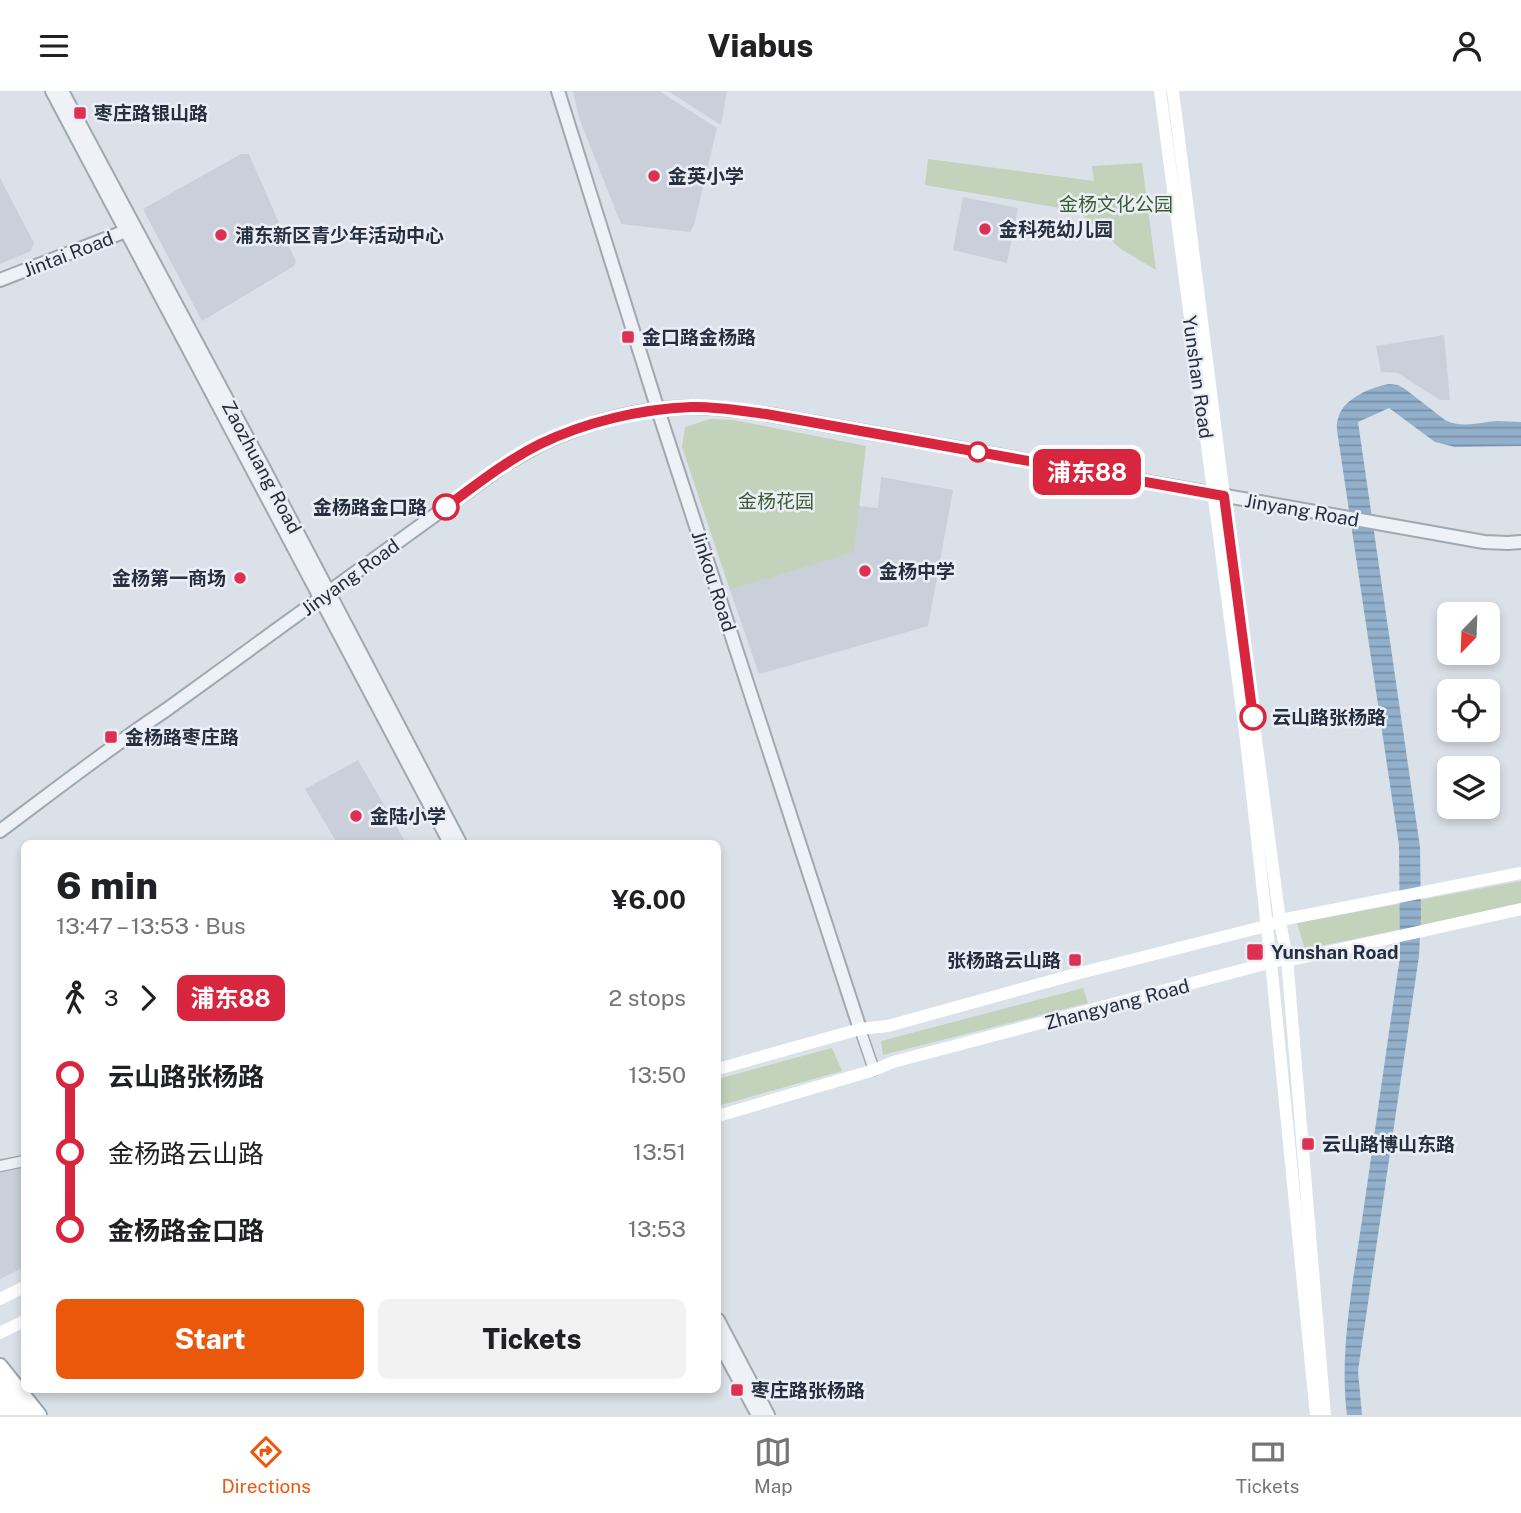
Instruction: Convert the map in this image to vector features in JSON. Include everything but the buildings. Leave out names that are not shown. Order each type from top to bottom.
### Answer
[{"type":"highway","points":[[0,1381],[27,1415]]},
{"type":"highway","points":[[0,1410],[4,1415]]},
{"type":"main road","name":"Yunshan Road","points":[[1160,91],[1219,495]]},
{"type":"main road","name":"Yunshan Road","points":[[1173,91],[1219,495],[1273,923],[1271,963],[1316,1415]]},
{"type":"main road","name":"Zhangyang Road","points":[[721,1068],[860,1029],[888,1026],[1273,923],[1521,873]]},
{"type":"main road","name":"Zhangyang Road","points":[[721,1116],[893,1062],[1287,958],[1296,959],[1521,909]]},
{"type":"main road","name":"Yunshan Road","points":[[1273,923],[1287,958],[1325,1415]]},
{"type":"main road","points":[[0,1299],[21,1288]]},
{"type":"main road","points":[[0,1333],[21,1322]]},
{"type":"main road","points":[[0,1366],[21,1392]]},
{"type":"main road","points":[[21,1393],[39,1415]]},
{"type":"main road","points":[[0,1396],[15,1415]]},
{"type":"street","name":"Zaozhuang Road","points":[[52,91],[131,229]]},
{"type":"street","name":"Zaozhuang Road","points":[[62,91],[448,840]]},
{"type":"street","name":"Jinkou Road","points":[[558,91],[658,410],[874,1070]]},
{"type":"street","name":"Jintai Road","points":[[0,280],[131,229]]},
{"type":"street","name":"Jinyang Road","points":[[0,831],[504,465],[539,445],[576,429],[658,410],[693,407],[766,414],[1484,542],[1521,542]]},
{"type":"street","name":"Zaozhuang Road","points":[[324,595],[458,840]]},
{"type":"street","points":[[0,1166],[21,1162]]},
{"type":"street","points":[[721,1326],[768,1415]]},
{"type":"street","points":[[721,1347],[758,1415]]},
{"type":"shaded area","name":"金英小学","points":[[573,91],[659,91],[717,128],[694,225],[690,232],[621,224],[579,118]]},
{"type":"shaded area","points":[[668,91],[727,91],[721,125]]},
{"type":"shaded area","name":"浦东新区青少年活动中心","points":[[241,154],[249,154],[296,262],[294,266],[202,321],[143,209]]},
{"type":"shaded area","points":[[0,178],[34,243],[31,251],[0,264]]},
{"type":"shaded area","name":"金科苑幼儿园","points":[[963,197],[1018,208],[1007,263],[953,250]]},
{"type":"shaded area","points":[[1444,335],[1450,400],[1440,400],[1398,373],[1381,372],[1376,346]]},
{"type":"shaded area","name":"金杨中学","points":[[881,477],[953,490],[928,626],[759,674],[730,590],[853,552],[859,506],[878,508]]},
{"type":"shaded area","name":"金陆小学","points":[[358,760],[404,840],[335,840],[305,789]]},
{"type":"shaded area","points":[[21,1161],[21,1268],[0,1279],[0,1169]]},
{"type":"green space","name":"金杨文化公园","points":[[928,159],[1094,181],[1092,166],[1142,163],[1156,270],[1121,249],[1078,211],[925,185]]},
{"type":"green space","name":"金杨花园","points":[[710,419],[734,420],[866,446],[854,552],[730,590],[682,447],[685,427]]},
{"type":"green space","points":[[1521,881],[1521,905],[1305,949],[1297,923]]},
{"type":"green space","points":[[1083,988],[1088,1003],[883,1055],[881,1041]]},
{"type":"green space","points":[[832,1048],[842,1071],[721,1105],[721,1078]]},
{"type":"water","points":[[1389,384],[1405,389],[1451,423],[1464,425],[1497,421],[1521,422],[1521,446],[1455,447],[1435,442],[1389,408],[1358,422],[1420,847],[1421,916],[1419,956],[1358,1371],[1362,1415],[1347,1415],[1345,1367],[1348,1317],[1400,957],[1399,845],[1337,421],[1351,400],[1366,391]]},
{"type":"bus line","name":"浦东88","points":[[446,507],[504,465],[539,445],[576,429],[630,415],[693,407],[766,414],[1224,496],[1253,717]]},
{"type":"place","name":"枣庄路银山路","points":[[80,113]]},
{"type":"place","name":"金英小学","points":[[654,176]]},
{"type":"place","name":"金科苑幼儿园","points":[[985,229]]},
{"type":"place","name":"浦东新区青少年活动中心","points":[[221,235]]},
{"type":"place","name":"金口路金杨路","points":[[628,337]]},
{"type":"place","name":"金杨路金口路","points":[[446,507]]},
{"type":"place","name":"金杨中学","points":[[865,571]]},
{"type":"place","name":"金杨第一商场","points":[[240,578]]},
{"type":"place","name":"云山路张杨路","points":[[1253,717]]},
{"type":"place","name":"金杨路枣庄路","points":[[111,737]]},
{"type":"place","name":"金陆小学","points":[[356,816]]},
{"type":"place","name":"Yunshan Road","points":[[1255,952]]},
{"type":"place","name":"张杨路云山路","points":[[1075,960]]},
{"type":"place","name":"云山路博山东路","points":[[1308,1144]]},
{"type":"place","name":"枣庄路张杨路","points":[[737,1390]]}]
